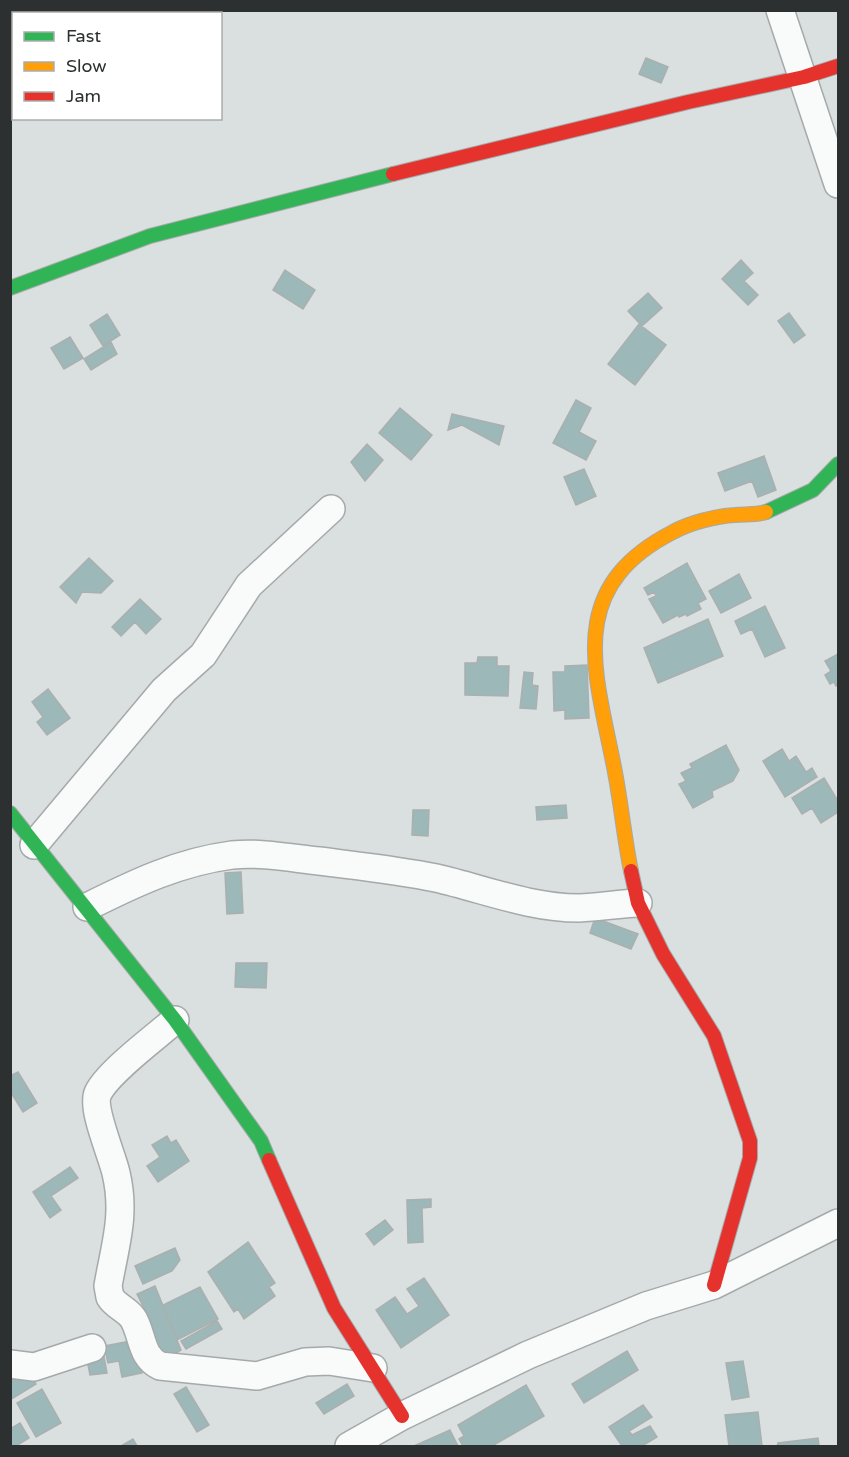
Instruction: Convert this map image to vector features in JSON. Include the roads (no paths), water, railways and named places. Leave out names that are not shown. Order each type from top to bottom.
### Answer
[{"type":"street","points":[[780,10],[838,184]]},
{"type":"street","points":[[10,288],[150,236],[261,206],[676,105],[804,77],[838,66]]},
{"type":"street","points":[[714,1285],[750,1158],[750,1141],[714,1036],[663,954],[638,903],[626,846],[615,770],[596,681],[593,642],[600,605],[622,570],[645,547],[676,530],[732,515],[760,514],[785,506],[813,490],[838,464]]},
{"type":"street","points":[[34,845],[164,690],[203,655],[249,585],[331,509]]},
{"type":"street","points":[[10,813],[176,1020],[261,1142],[334,1308],[402,1416]]},
{"type":"street","points":[[87,907],[145,878],[177,866],[234,855],[271,856],[436,878],[486,894],[533,903],[578,908],[638,903]]},
{"type":"street","points":[[176,1020],[107,1080],[98,1093],[98,1111],[116,1172],[121,1201],[121,1223],[108,1286],[110,1297],[131,1316],[144,1351],[154,1363],[160,1366],[257,1376],[305,1362],[329,1361],[373,1368]]},
{"type":"street","points":[[354,1445],[402,1416],[528,1355],[646,1306],[714,1285],[838,1223]]},
{"type":"street","points":[[10,1364],[34,1367],[92,1348]]}]
